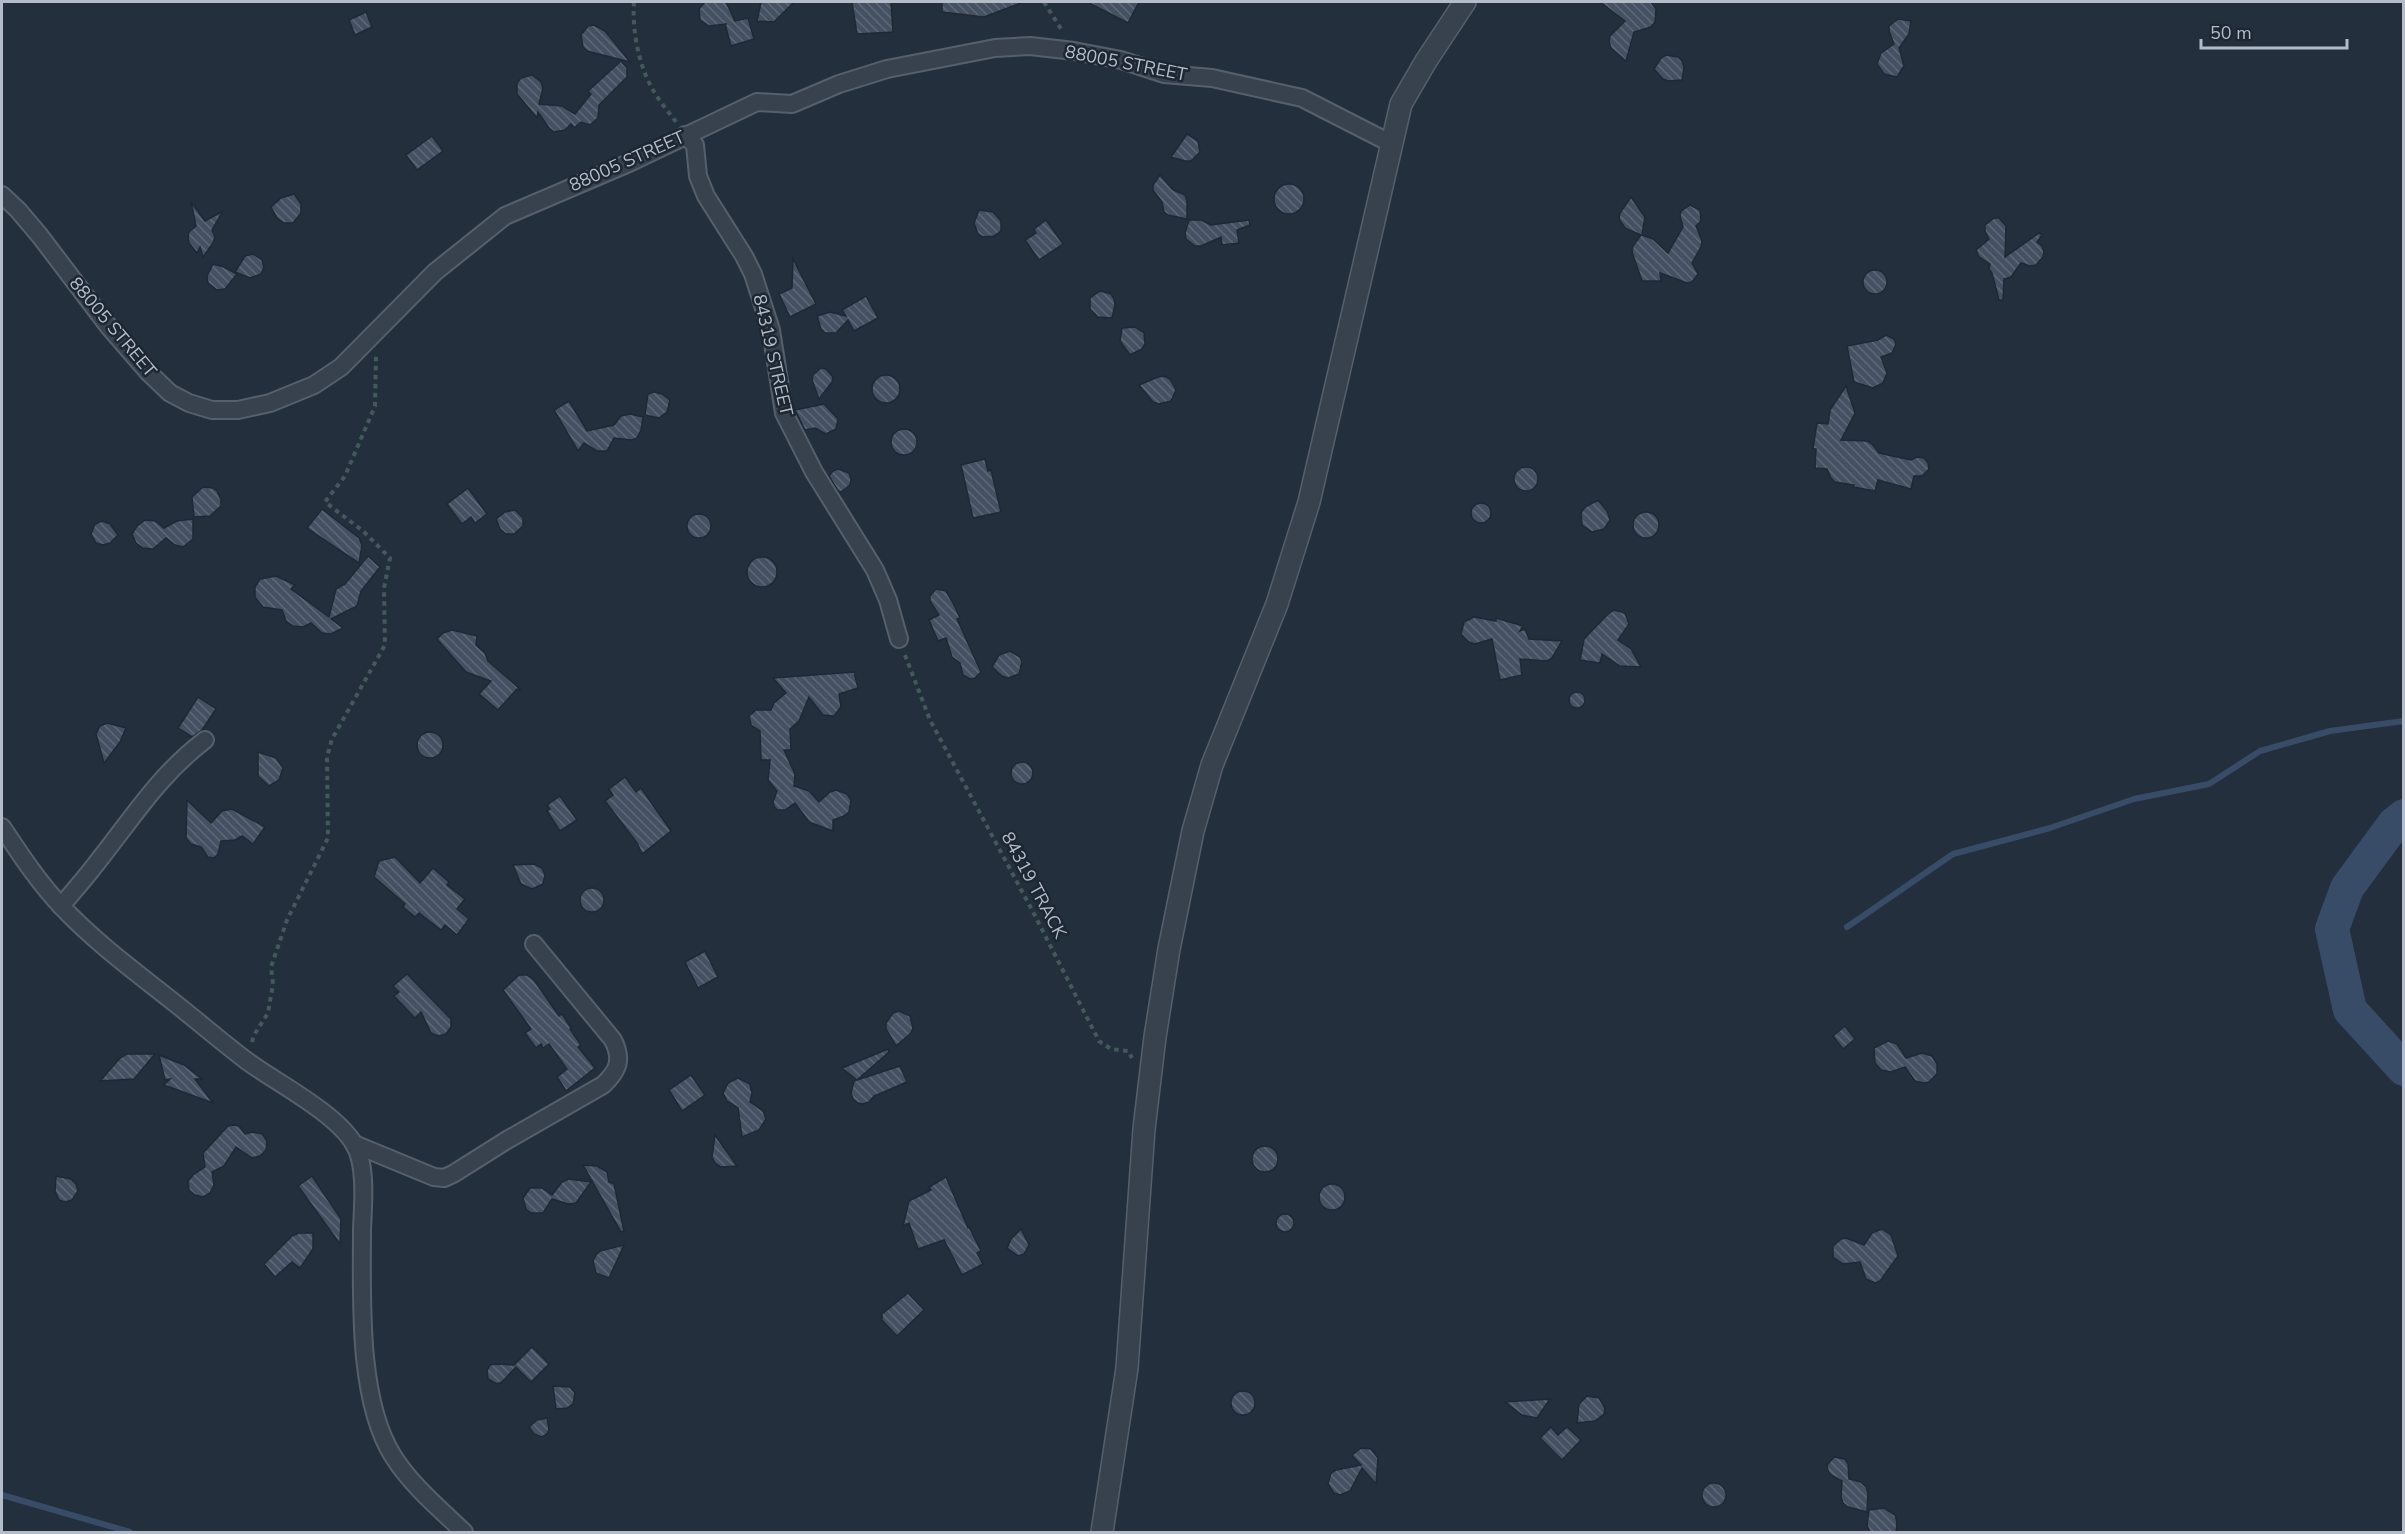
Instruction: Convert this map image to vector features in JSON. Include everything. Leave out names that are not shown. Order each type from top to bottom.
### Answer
[{"type":"street","points":[[1102,1533],[1127,1368],[1144,1129],[1155,1037],[1169,949],[1193,831],[1212,765],[1277,604],[1309,502],[1401,104],[1465,2]]},
{"type":"street","name":"88005 STREET","points":[[2,195],[40,236],[109,327],[148,372],[170,393],[189,403],[212,410],[238,410],[270,403],[314,385],[341,367],[435,272],[505,216],[629,163],[758,102],[792,104],[839,84],[887,69],[994,48],[1029,46],[1074,51],[1121,60],[1164,74],[1212,78],[1302,98],[1392,144]]},
{"type":"street","name":"84319 STREET","points":[[685,135],[694,145],[698,176],[706,196],[753,274],[771,330],[784,413],[814,472],[875,570],[888,600],[899,639]]},
{"type":"street","points":[[61,906],[99,861],[159,781],[180,759],[205,740]]},
{"type":"street","points":[[2,827],[61,906],[135,972],[246,1060],[328,1117],[354,1144],[359,1155],[362,1178],[365,1354],[380,1430],[393,1456],[409,1477],[464,1533]]},
{"type":"street","points":[[354,1144],[434,1177],[444,1178],[472,1164],[507,1140],[595,1090],[612,1076],[618,1068],[619,1059],[619,1051],[613,1040],[534,944]]},
{"type":"path","points":[[634,2],[633,15],[642,63],[651,87],[685,135]]},
{"type":"path","points":[[1044,2],[1074,51]]},
{"type":"path","points":[[246,1060],[254,1035],[270,1007],[273,984],[271,967],[284,930],[328,838],[327,757],[332,739],[385,645],[384,588],[390,558],[363,531],[325,502],[345,476],[375,406],[374,336]]},
{"type":"path","name":"84319 TRACK","points":[[899,639],[930,720],[1037,919],[1099,1041],[1112,1049],[1131,1054],[1134,1064]]},
{"type":"building","points":[[705,2],[726,2],[735,21],[748,18],[754,39],[731,46],[725,24],[709,26],[700,20],[699,9]]},
{"type":"building","points":[[761,2],[794,2],[774,22],[757,21]]},
{"type":"building","points":[[852,2],[891,2],[893,32],[857,34]]},
{"type":"building","points":[[942,2],[1021,3],[984,17],[942,12]]},
{"type":"building","points":[[1087,2],[1139,2],[1128,23]]},
{"type":"building","points":[[1600,2],[1651,2],[1656,9],[1655,22],[1651,27],[1634,32],[1626,61],[1611,48],[1609,42],[1610,36],[1625,21]]},
{"type":"building","points":[[366,12],[372,27],[355,35],[349,20]]},
{"type":"building","points":[[1898,19],[1911,21],[1909,34],[1899,48],[1904,66],[1897,77],[1884,74],[1877,64],[1881,53],[1894,44],[1889,26]]},
{"type":"building","points":[[594,25],[605,31],[630,62],[587,51],[583,47],[581,35],[588,26]]},
{"type":"building","points":[[1666,55],[1678,57],[1682,61],[1684,67],[1682,80],[1668,81],[1654,69],[1661,58]]},
{"type":"building","points":[[621,61],[627,68],[627,77],[599,105],[598,118],[590,125],[581,122],[574,128],[571,124],[565,130],[554,132],[538,112],[537,118],[517,94],[517,83],[521,78],[532,75],[541,82],[543,88],[539,104],[562,106],[575,114],[591,94],[588,91]]},
{"type":"building","points":[[1187,134],[1198,141],[1200,152],[1191,161],[1171,157]]},
{"type":"building","points":[[432,136],[443,151],[417,170],[406,155]]},
{"type":"building","points":[[1160,175],[1173,190],[1185,195],[1187,219],[1164,212],[1162,202],[1153,190],[1153,185]]},
{"type":"building","points":[[1289,184],[1300,188],[1304,199],[1300,210],[1289,214],[1278,210],[1274,199],[1278,188]]},
{"type":"building","points":[[294,194],[301,204],[301,213],[293,223],[284,223],[277,218],[271,207],[281,198]]},
{"type":"building","points":[[1631,197],[1645,217],[1642,235],[1653,239],[1668,253],[1683,227],[1681,211],[1690,205],[1700,210],[1701,221],[1696,226],[1702,241],[1692,263],[1698,274],[1692,282],[1687,283],[1660,273],[1661,281],[1642,281],[1632,252],[1633,246],[1641,235],[1625,228],[1619,219],[1620,213]]},
{"type":"building","points":[[191,202],[205,221],[223,211],[212,230],[215,237],[213,243],[203,257],[200,247],[197,253],[189,243],[189,232],[196,226]]},
{"type":"building","points":[[979,210],[993,212],[1001,221],[1001,231],[994,236],[983,237],[978,234],[974,223]]},
{"type":"building","points":[[1994,218],[1999,218],[2006,226],[2005,257],[2039,233],[2042,235],[2037,242],[2042,246],[2044,252],[2036,265],[2021,263],[2011,277],[2004,279],[2003,300],[1999,300],[1989,269],[1990,264],[1979,257],[1976,250],[1989,239],[1985,225]]},
{"type":"building","points":[[1046,220],[1063,244],[1039,260],[1025,240],[1036,233],[1034,229]]},
{"type":"building","points":[[1189,220],[1201,220],[1211,225],[1249,220],[1250,225],[1237,230],[1239,243],[1222,245],[1221,237],[1201,246],[1195,246],[1186,239],[1185,233]]},
{"type":"building","points":[[253,254],[262,260],[264,267],[261,274],[250,278],[235,272],[245,256]]},
{"type":"building","points":[[793,259],[816,304],[790,317],[779,294],[792,288]]},
{"type":"building","points":[[213,264],[237,274],[225,289],[217,290],[208,283],[207,276]]},
{"type":"building","points":[[1875,270],[1884,273],[1887,282],[1884,291],[1875,294],[1866,291],[1863,282],[1866,273]]},
{"type":"building","points":[[1100,291],[1111,294],[1114,299],[1112,318],[1098,317],[1090,309],[1090,298]]},
{"type":"building","points":[[866,296],[878,318],[854,331],[848,320],[836,333],[825,333],[821,329],[817,316],[830,312],[846,316],[842,310]]},
{"type":"building","points":[[1135,327],[1144,333],[1145,344],[1142,349],[1130,355],[1120,341],[1122,328]]},
{"type":"building","points":[[1886,335],[1894,339],[1896,344],[1892,353],[1881,357],[1887,373],[1883,383],[1873,388],[1854,382],[1847,346],[1878,340]]},
{"type":"building","points":[[821,368],[826,369],[833,377],[832,382],[819,399],[812,380],[813,375]]},
{"type":"building","points":[[886,375],[896,379],[900,389],[896,399],[886,403],[876,399],[872,389],[876,379]]},
{"type":"building","points":[[1164,376],[1170,379],[1176,390],[1171,401],[1159,404],[1153,402],[1139,385]]},
{"type":"building","points":[[1846,386],[1855,413],[1841,440],[1867,441],[1879,453],[1911,460],[1917,457],[1924,458],[1929,469],[1922,476],[1914,476],[1911,489],[1878,480],[1875,491],[1853,487],[1854,485],[1835,482],[1827,469],[1815,468],[1816,449],[1813,449],[1817,423],[1828,424],[1830,410]]},
{"type":"building","points":[[654,392],[670,400],[667,412],[659,418],[645,415],[648,394]]},
{"type":"building","points":[[569,401],[587,431],[614,425],[621,416],[630,414],[643,417],[641,430],[637,438],[632,440],[614,438],[607,451],[597,451],[584,443],[578,451],[554,410]]},
{"type":"building","points":[[824,404],[838,419],[836,429],[826,434],[815,428],[805,430],[795,410]]},
{"type":"building","points":[[904,429],[913,433],[917,442],[913,451],[904,455],[895,451],[891,442],[895,433]]},
{"type":"building","points":[[985,459],[988,471],[991,470],[1001,512],[973,518],[961,465]]},
{"type":"building","points":[[1526,467],[1535,470],[1538,479],[1535,488],[1526,491],[1517,488],[1514,479],[1517,470]]},
{"type":"building","points":[[838,469],[849,473],[851,479],[850,485],[841,492],[829,476]]},
{"type":"building","points":[[203,487],[217,491],[221,506],[210,516],[194,517],[192,497]]},
{"type":"building","points":[[468,488],[487,514],[475,523],[471,517],[462,524],[447,504]]},
{"type":"building","points":[[1598,500],[1607,511],[1610,520],[1604,529],[1592,532],[1582,525],[1581,513],[1585,507]]},
{"type":"building","points":[[1481,503],[1488,506],[1491,513],[1488,520],[1481,523],[1474,520],[1471,513],[1474,506]]},
{"type":"building","points":[[322,509],[359,538],[362,545],[359,563],[307,528]]},
{"type":"building","points":[[515,510],[523,518],[523,526],[514,534],[506,534],[500,529],[496,519],[505,512]]},
{"type":"building","points":[[1646,512],[1655,516],[1659,525],[1655,534],[1646,538],[1637,534],[1633,525],[1637,516]]},
{"type":"building","points":[[699,514],[708,517],[711,526],[708,535],[699,538],[690,535],[687,526],[690,517]]},
{"type":"building","points":[[193,519],[193,539],[183,547],[175,545],[166,538],[153,549],[143,548],[136,543],[132,534],[145,520],[155,521],[164,528],[177,521]]},
{"type":"building","points":[[102,521],[110,524],[118,535],[110,543],[103,545],[96,543],[91,534],[95,524]]},
{"type":"building","points":[[368,556],[380,567],[361,591],[357,606],[331,619],[343,628],[331,634],[322,633],[311,623],[303,627],[293,626],[286,621],[282,610],[263,607],[255,597],[255,587],[260,579],[276,576],[295,585],[291,589],[329,617],[336,589],[345,584]]},
{"type":"building","points":[[762,557],[768,558],[776,566],[776,578],[768,586],[762,587],[756,586],[748,578],[747,572],[748,566],[756,558]]},
{"type":"building","points":[[936,589],[946,591],[960,618],[957,619],[981,672],[975,678],[970,679],[963,675],[960,663],[952,657],[946,638],[938,641],[929,620],[939,615],[930,601],[930,596]]},
{"type":"building","points":[[1614,610],[1625,613],[1629,624],[1618,640],[1631,649],[1641,667],[1620,666],[1602,654],[1600,663],[1580,660],[1584,639]]},
{"type":"building","points":[[1474,617],[1496,621],[1496,618],[1523,626],[1520,631],[1525,629],[1529,639],[1562,641],[1552,658],[1547,661],[1520,659],[1522,675],[1500,680],[1492,639],[1475,644],[1469,642],[1461,634],[1464,622]]},
{"type":"building","points":[[452,630],[477,636],[476,645],[485,653],[488,661],[521,690],[517,689],[498,710],[479,694],[491,681],[466,672],[437,639],[443,633]]},
{"type":"building","points":[[1010,651],[1020,657],[1022,662],[1019,674],[1008,678],[992,667],[999,655]]},
{"type":"building","points":[[854,672],[858,688],[839,694],[841,707],[834,716],[823,715],[809,697],[799,721],[790,729],[791,750],[784,750],[795,774],[794,786],[809,791],[819,802],[830,792],[836,790],[847,794],[851,800],[849,812],[833,820],[833,831],[809,822],[795,803],[785,810],[777,810],[774,806],[777,791],[768,780],[770,760],[761,760],[760,731],[751,725],[749,716],[756,710],[771,710],[774,703],[786,693],[773,678]]},
{"type":"building","points":[[1577,692],[1585,700],[1577,708],[1569,700]]},
{"type":"building","points":[[198,697],[216,709],[202,730],[192,737],[178,728]]},
{"type":"building","points":[[107,723],[126,728],[120,742],[104,763],[96,734],[100,726]]},
{"type":"building","points":[[430,732],[439,736],[443,745],[439,754],[430,758],[421,754],[417,745],[421,736]]},
{"type":"building","points":[[258,752],[276,758],[283,768],[279,780],[269,786],[258,776]]},
{"type":"building","points":[[1022,762],[1032,769],[1033,773],[1026,783],[1022,784],[1012,777],[1011,773],[1018,763]]},
{"type":"building","points":[[625,777],[636,792],[641,788],[671,831],[642,854],[637,843],[605,801],[613,795],[609,789]]},
{"type":"building","points":[[560,796],[577,820],[560,831],[547,811],[550,809],[547,805]]},
{"type":"building","points":[[187,800],[211,823],[222,811],[232,809],[265,827],[253,844],[242,836],[235,840],[221,841],[218,854],[214,858],[208,857],[201,847],[191,844],[186,838]]},
{"type":"building","points":[[395,857],[420,883],[433,868],[449,882],[447,885],[465,899],[457,909],[469,919],[457,935],[445,925],[441,930],[419,913],[415,917],[403,907],[405,904],[374,877],[379,861]]},
{"type":"building","points":[[534,864],[542,868],[545,875],[543,884],[532,889],[521,884],[513,865]]},
{"type":"building","points":[[592,888],[601,891],[604,900],[601,909],[592,912],[583,909],[580,900],[583,891]]},
{"type":"building","points":[[705,951],[718,977],[698,988],[685,962]]},
{"type":"building","points":[[407,974],[451,1019],[451,1027],[446,1034],[438,1036],[431,1033],[421,1012],[415,1018],[394,996],[399,992],[393,986]]},
{"type":"building","points":[[519,975],[527,975],[534,980],[559,1016],[562,1014],[581,1045],[578,1047],[595,1068],[566,1091],[557,1077],[567,1069],[549,1044],[543,1048],[541,1044],[536,1048],[525,1033],[531,1029],[503,990]]},
{"type":"building","points":[[899,1011],[910,1016],[913,1028],[911,1033],[896,1046],[886,1029],[886,1023],[893,1013]]},
{"type":"building","points":[[1845,1026],[1855,1039],[1843,1049],[1833,1036]]},
{"type":"building","points":[[1888,1041],[1897,1044],[1906,1058],[1922,1053],[1932,1056],[1937,1064],[1937,1074],[1929,1082],[1924,1083],[1915,1081],[1905,1067],[1891,1072],[1881,1070],[1875,1063],[1874,1048]]},
{"type":"building","points":[[888,1049],[889,1052],[857,1080],[842,1068]]},
{"type":"building","points":[[127,1054],[155,1054],[134,1079],[100,1081],[120,1058]]},
{"type":"building","points":[[159,1055],[184,1065],[202,1079],[195,1079],[213,1103],[164,1085],[170,1079],[165,1080]]},
{"type":"building","points":[[900,1066],[907,1082],[874,1096],[869,1102],[863,1104],[853,1099],[851,1093],[854,1081]]},
{"type":"building","points":[[691,1075],[705,1095],[682,1111],[669,1090]]},
{"type":"building","points":[[738,1078],[750,1084],[752,1093],[750,1102],[763,1111],[766,1119],[759,1130],[742,1137],[738,1108],[727,1101],[723,1093],[728,1083]]},
{"type":"building","points":[[228,1126],[239,1126],[245,1134],[253,1132],[262,1134],[267,1141],[266,1150],[260,1156],[252,1158],[236,1147],[224,1166],[212,1172],[214,1185],[210,1193],[203,1197],[195,1195],[189,1190],[188,1181],[205,1167],[203,1153]]},
{"type":"building","points":[[715,1135],[737,1166],[721,1167],[715,1163],[712,1157]]},
{"type":"building","points":[[1265,1146],[1274,1150],[1278,1159],[1274,1168],[1265,1172],[1256,1168],[1252,1159],[1256,1150]]},
{"type":"building","points":[[583,1165],[597,1166],[607,1172],[609,1182],[614,1184],[624,1231],[621,1232]]},
{"type":"building","points":[[56,1176],[71,1179],[76,1184],[78,1191],[72,1200],[65,1202],[59,1200],[55,1191]]},
{"type":"building","points":[[312,1176],[341,1219],[340,1244],[298,1186]]},
{"type":"building","points":[[946,1177],[968,1228],[981,1251],[977,1253],[983,1264],[962,1275],[944,1240],[918,1249],[909,1223],[903,1226],[909,1201],[931,1190],[929,1187]]},
{"type":"building","points":[[569,1179],[591,1182],[576,1203],[568,1204],[552,1199],[543,1213],[531,1213],[526,1209],[523,1198],[530,1188],[542,1188],[552,1195],[562,1182]]},
{"type":"building","points":[[1332,1184],[1341,1188],[1345,1197],[1341,1206],[1332,1210],[1323,1206],[1319,1197],[1323,1188]]},
{"type":"building","points":[[1285,1214],[1291,1217],[1294,1223],[1291,1229],[1285,1232],[1279,1229],[1276,1223],[1279,1217]]},
{"type":"building","points":[[1021,1229],[1029,1245],[1024,1254],[1018,1256],[1007,1248],[1011,1239]]},
{"type":"building","points":[[1882,1229],[1891,1235],[1898,1256],[1880,1281],[1875,1283],[1866,1279],[1860,1262],[1843,1264],[1833,1257],[1833,1246],[1841,1239],[1846,1238],[1864,1245],[1872,1233]]},
{"type":"building","points":[[299,1233],[313,1233],[313,1249],[300,1268],[292,1262],[275,1277],[264,1264],[292,1236]]},
{"type":"building","points":[[624,1245],[609,1278],[596,1273],[593,1261],[600,1251]]},
{"type":"building","points":[[908,1293],[924,1310],[897,1336],[882,1320],[882,1314]]},
{"type":"building","points":[[532,1347],[549,1364],[531,1382],[516,1367],[502,1382],[497,1384],[488,1379],[487,1371],[490,1365],[514,1365]]},
{"type":"building","points":[[553,1386],[570,1387],[575,1393],[573,1404],[567,1408],[556,1409]]},
{"type":"building","points":[[1243,1391],[1252,1394],[1255,1403],[1252,1412],[1243,1415],[1234,1412],[1231,1403],[1234,1394]]},
{"type":"building","points":[[1587,1396],[1599,1398],[1605,1408],[1604,1414],[1595,1421],[1577,1423],[1579,1404]]},
{"type":"building","points":[[1550,1399],[1537,1418],[1522,1415],[1505,1402]]},
{"type":"building","points":[[547,1418],[549,1429],[547,1434],[542,1437],[534,1434],[529,1427],[537,1420]]},
{"type":"building","points":[[1551,1427],[1558,1435],[1567,1427],[1581,1440],[1562,1460],[1540,1438]]},
{"type":"building","points":[[1361,1448],[1371,1449],[1378,1458],[1376,1484],[1362,1468],[1350,1491],[1340,1495],[1334,1493],[1328,1484],[1331,1473],[1361,1465],[1352,1455]]},
{"type":"building","points":[[1834,1457],[1845,1459],[1848,1464],[1849,1479],[1861,1482],[1866,1487],[1867,1512],[1848,1507],[1843,1503],[1842,1481],[1828,1471],[1827,1465]]},
{"type":"building","points":[[1714,1483],[1719,1484],[1725,1490],[1725,1500],[1719,1506],[1714,1507],[1709,1506],[1703,1500],[1702,1495],[1703,1490],[1709,1484]]},
{"type":"building","points":[[1884,1508],[1895,1515],[1896,1533],[1870,1533],[1867,1525],[1869,1510]]},
{"type":"waterway","points":[[1847,927],[1953,854],[2050,828],[2134,799],[2209,784],[2260,751],[2330,731],[2404,721]]},
{"type":"waterway","points":[[2404,816],[2394,824],[2347,888],[2332,929],[2350,1010],[2404,1069]]},
{"type":"waterway","points":[[2,1495],[130,1532]]}]
